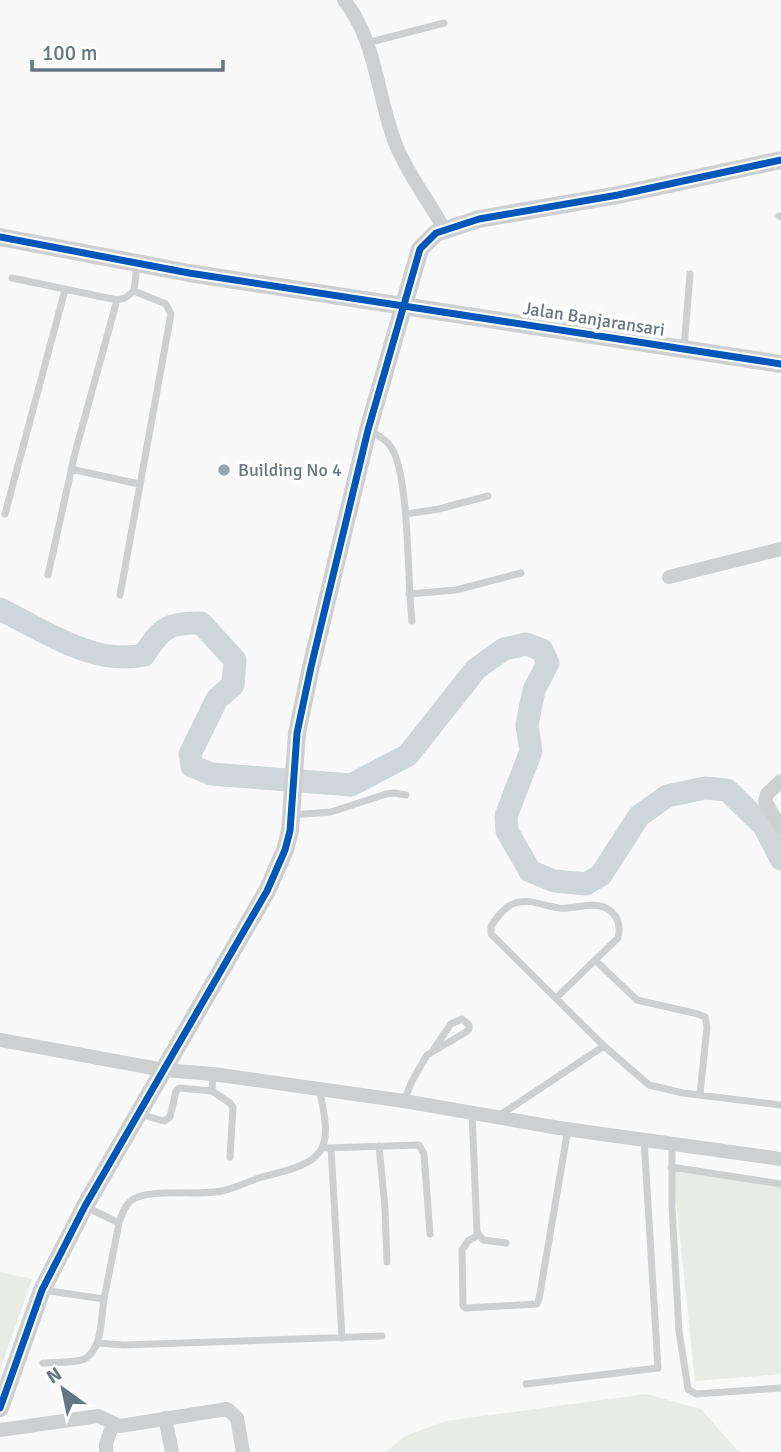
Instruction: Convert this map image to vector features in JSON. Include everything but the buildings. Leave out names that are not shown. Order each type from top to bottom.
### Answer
[{"type":"street","points":[[344,0],[360,25],[367,43],[383,109],[397,149],[444,229]]},
{"type":"street","points":[[0,1408],[42,1290],[85,1206],[271,882],[285,850],[301,712],[368,430],[420,249],[427,240],[444,229],[479,219],[618,195],[781,160]]},
{"type":"street","name":"Jalan Banjaransari","points":[[0,237],[138,265],[781,364]]},
{"type":"street","points":[[669,577],[781,548]]},
{"type":"street","points":[[781,780],[767,794],[765,800],[781,828]]},
{"type":"street","points":[[0,1040],[164,1070],[213,1074],[404,1101],[496,1118],[781,1159]]},
{"type":"street","points":[[0,1430],[98,1416],[120,1426],[222,1408],[231,1410],[237,1418],[243,1452]]},
{"type":"street","points":[[165,1418],[172,1452]]},
{"type":"street","points":[[106,1452],[113,1424]]},
{"type":"lane","points":[[367,43],[444,23]]},
{"type":"lane","points":[[12,278],[117,300],[134,291],[138,265]]},
{"type":"lane","points":[[684,349],[690,274]]},
{"type":"lane","points":[[5,513],[65,290]]},
{"type":"lane","points":[[120,595],[172,314],[166,304],[134,291]]},
{"type":"lane","points":[[48,575],[71,469],[117,300]]},
{"type":"lane","points":[[368,430],[384,439],[397,458],[406,514],[412,621]]},
{"type":"lane","points":[[71,469],[139,484]]},
{"type":"lane","points":[[406,514],[439,509],[488,496]]},
{"type":"lane","points":[[409,594],[456,590],[521,573]]},
{"type":"lane","points":[[291,816],[331,812],[386,794],[406,795]]},
{"type":"lane","points":[[556,998],[618,938],[620,930],[615,915],[600,905],[559,908],[528,900],[510,905],[491,926],[491,934],[604,1046],[649,1085],[665,1090],[781,1104]]},
{"type":"lane","points":[[596,961],[637,1000],[705,1017],[707,1027],[700,1094]]},
{"type":"lane","points":[[404,1101],[422,1061],[451,1024],[459,1019],[467,1022],[469,1029],[466,1032],[433,1050]]},
{"type":"lane","points":[[496,1118],[604,1046]]},
{"type":"lane","points":[[212,1091],[213,1074]]},
{"type":"lane","points":[[139,1114],[164,1121],[170,1117],[179,1088],[212,1091],[233,1108],[230,1157]]},
{"type":"lane","points":[[319,1089],[327,1148],[342,1338]]},
{"type":"lane","points":[[472,1113],[478,1235],[483,1240],[506,1243]]},
{"type":"lane","points":[[478,1235],[468,1241],[462,1250],[463,1306],[537,1304],[568,1129]]},
{"type":"lane","points":[[526,1384],[657,1368],[643,1138]]},
{"type":"lane","points":[[43,1363],[80,1360],[88,1357],[98,1343],[119,1223],[127,1205],[140,1195],[222,1191],[309,1164],[327,1148],[415,1144],[422,1149],[430,1234]]},
{"type":"lane","points":[[672,1144],[679,1331],[688,1390],[696,1394],[781,1388]]},
{"type":"lane","points":[[379,1146],[387,1262]]},
{"type":"lane","points":[[671,1167],[781,1184]]},
{"type":"lane","points":[[85,1206],[119,1223]]},
{"type":"lane","points":[[42,1290],[104,1299]]},
{"type":"lane","points":[[98,1343],[124,1345],[382,1336]]},
{"type":"shaded area","points":[[673,1171],[781,1187],[781,1374],[695,1381]]},
{"type":"shaded area","points":[[0,1272],[32,1279],[0,1370]]},
{"type":"shaded area","points":[[646,1394],[701,1409],[741,1452],[386,1452],[405,1436],[446,1421]]},
{"type":"waterway","points":[[0,609],[70,644],[107,656],[144,655],[167,628],[201,623],[235,660],[233,685],[217,699],[190,754],[192,766],[211,774],[351,785],[408,755],[476,669],[504,649],[526,644],[542,650],[548,663],[534,690],[527,725],[531,751],[506,816],[507,831],[530,871],[554,881],[586,884],[601,875],[639,816],[667,796],[705,788],[727,790],[764,826],[781,859]]},
{"type":"cycle path","points":[[0,1408],[42,1290],[85,1206],[267,891],[285,850],[290,831],[297,733],[311,667],[368,430],[420,249],[436,233],[479,219],[618,195],[781,160]]},
{"type":"cycle path","points":[[0,237],[189,273],[781,364]]},
{"type":"place","name":"Building No 4","points":[[224,470]]}]
